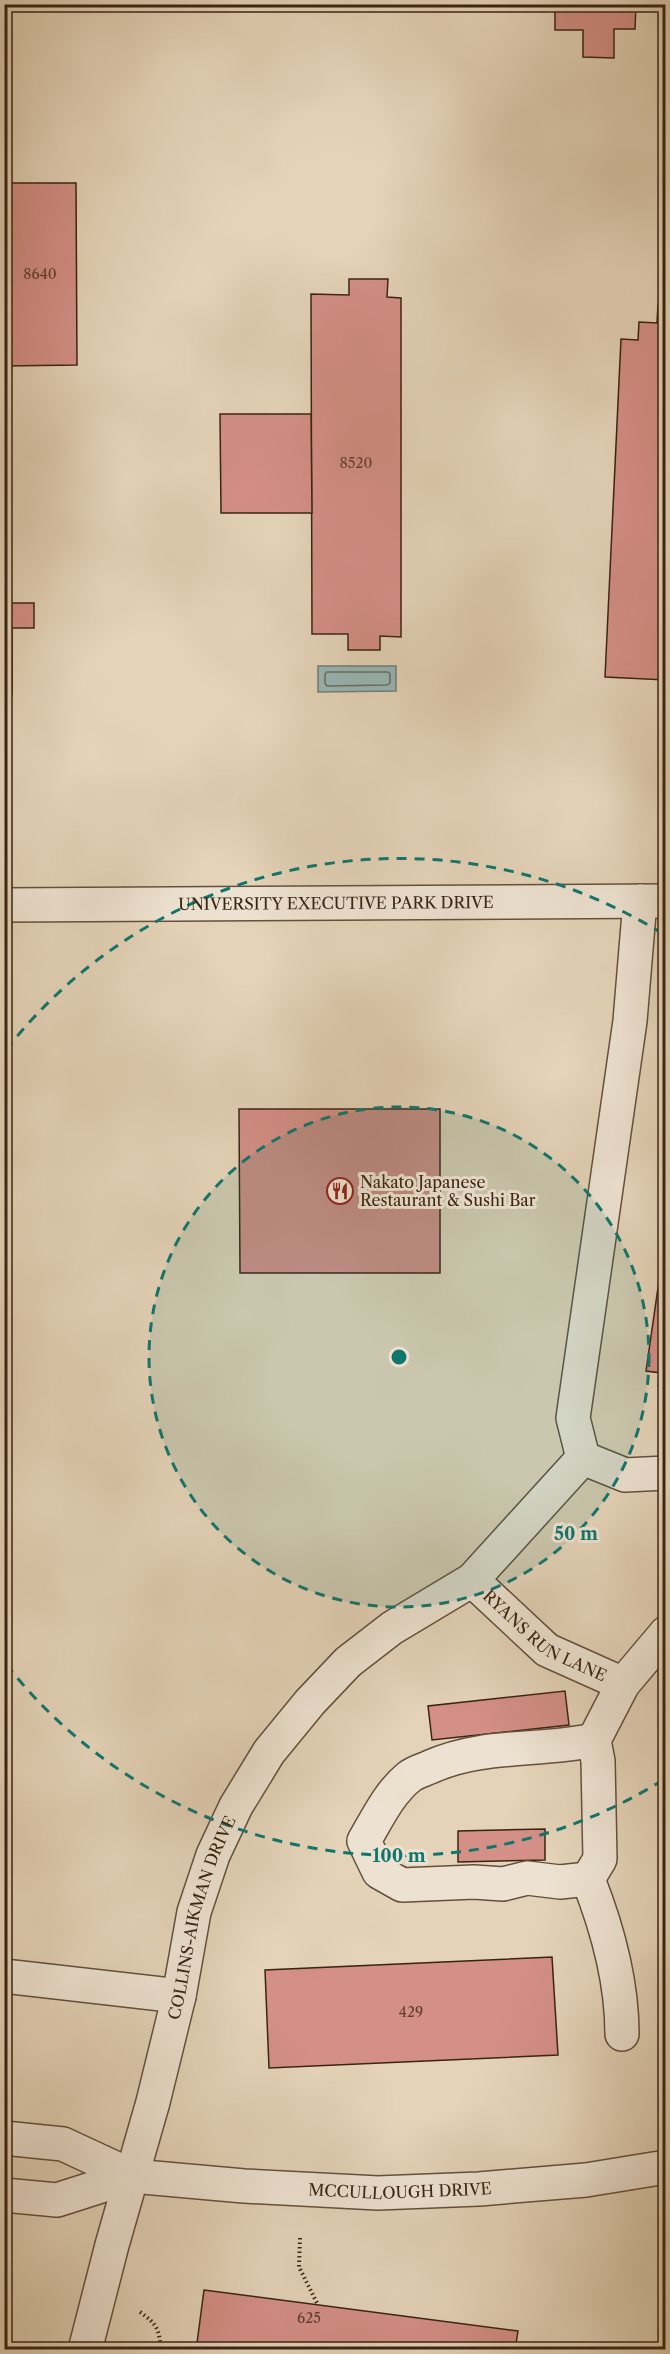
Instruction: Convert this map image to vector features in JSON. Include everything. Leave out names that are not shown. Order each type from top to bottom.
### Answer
[{"type":"street","name":"UNIVERSITY EXECUTIVE PARK DRIVE","points":[[4,905],[653,901]]},
{"type":"street","points":[[653,901],[630,1021],[573,1418],[583,1458],[625,1475],[666,1473]]},
{"type":"street","name":"COLLINS-AIKMAN DRIVE","points":[[85,2349],[153,2102],[179,1996],[194,1912],[213,1856],[236,1806],[269,1752],[310,1702],[348,1662],[392,1629],[472,1581],[583,1458]]},
{"type":"street","name":"RYANS RUN LANE","points":[[472,1581],[547,1650],[623,1684]]},
{"type":"street","points":[[622,2034],[622,2015],[609,1943],[588,1879],[600,1859],[598,1761],[594,1740],[623,1684],[666,1633]]},
{"type":"street","points":[[588,1879],[560,1882],[527,1878],[503,1884],[474,1881],[402,1885],[379,1872],[364,1841],[386,1804],[410,1776],[453,1756],[510,1749],[564,1747],[594,1740]]},
{"type":"street","points":[[4,1976],[179,1996]]},
{"type":"street","name":"MCCULLOUGH DRIVE","points":[[4,2138],[63,2144],[132,2176],[244,2186],[378,2193],[479,2189],[586,2180],[666,2167]]},
{"type":"street","name":"MCCULLOUGH DRIVE","points":[[4,2195],[57,2199],[132,2176]]},
{"type":"path","points":[[300,2238],[299,2267],[318,2305]]},
{"type":"path","points":[[140,2312],[154,2322],[159,2332],[161,2349]]},
{"type":"water","points":[[318,666],[396,666],[396,691],[318,692]]},
{"type":"building","points":[[555,4],[636,4],[635,29],[614,29],[614,58],[583,57],[583,30],[555,30]]},
{"type":"building","points":[[4,183],[76,183],[77,365],[4,366]]},
{"type":"building","points":[[349,279],[388,279],[387,297],[401,298],[401,637],[380,636],[380,650],[348,650],[348,634],[312,634],[311,294],[349,295]]},
{"type":"building","points":[[658,304],[666,304],[666,680],[605,677],[621,339],[638,340],[639,322],[657,323]]},
{"type":"building","points":[[220,414],[311,414],[312,513],[221,513]]},
{"type":"building","points":[[4,603],[34,603],[34,628],[12,628],[12,694],[4,694]]},
{"type":"building","name":"Nakato Japanese Restaurant & Sushi Bar","points":[[239,1109],[440,1109],[440,1273],[240,1273]]},
{"type":"building","points":[[666,1232],[666,1387],[658,1386],[661,1373],[646,1371]]},
{"type":"building","points":[[565,1691],[569,1725],[432,1740],[428,1706]]},
{"type":"building","points":[[545,1829],[545,1860],[458,1862],[458,1831]]},
{"type":"building","points":[[552,1957],[558,2055],[269,2068],[265,1970]]},
{"type":"building","points":[[204,2290],[518,2331],[515,2350],[212,2350],[213,2345],[197,2343]]},
{"type":"place","name":"Nakato Japanese Restaurant & Sushi Bar","points":[[340,1191]]}]
